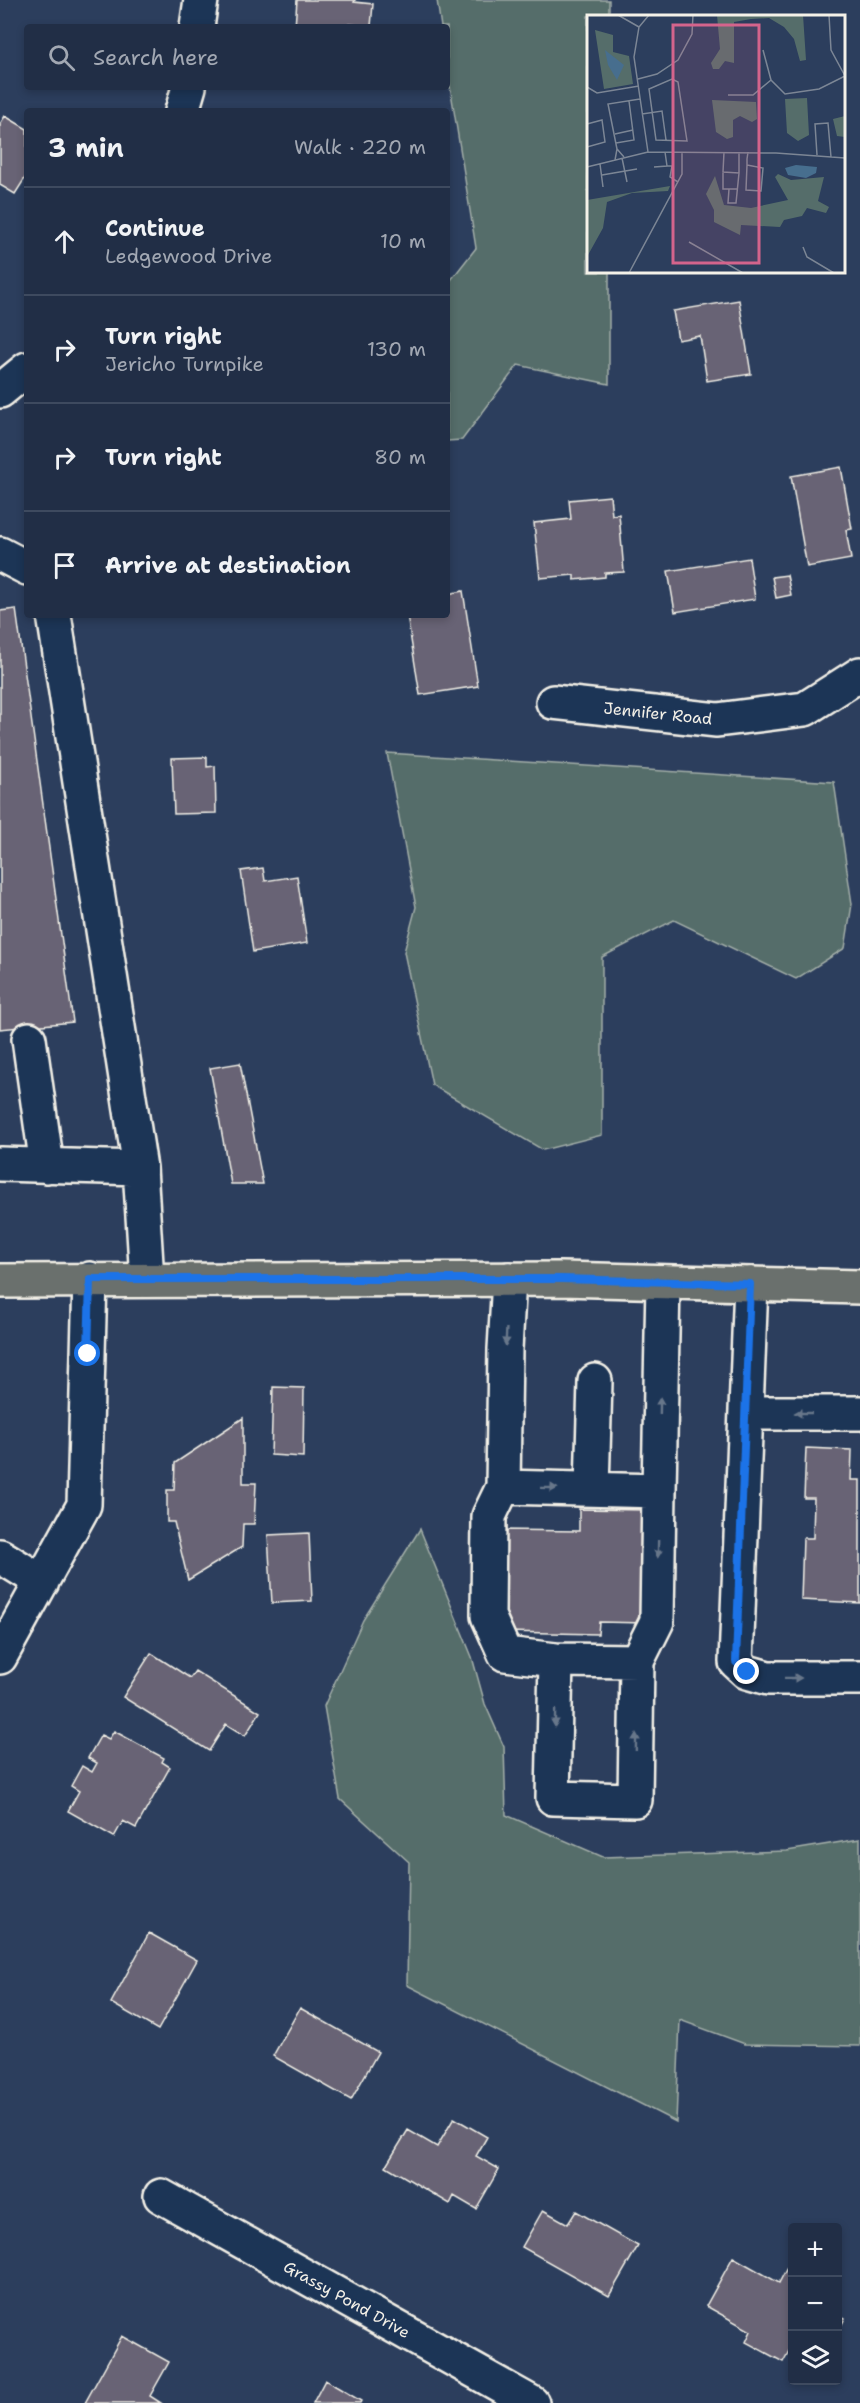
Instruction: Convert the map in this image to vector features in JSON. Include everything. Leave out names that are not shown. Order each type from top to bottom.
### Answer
[{"type":"main road","points":[[0,1281],[509,1279],[860,1287]]},
{"type":"street","points":[[197,24],[201,0]]},
{"type":"street","points":[[183,108],[188,90]]},
{"type":"street","points":[[0,391],[24,371]]},
{"type":"street","points":[[0,554],[24,566]]},
{"type":"street","points":[[54,618],[140,1168],[147,1280]]},
{"type":"street","name":"Jennifer Road","points":[[553,702],[717,720],[805,709],[860,674]]},
{"type":"street","points":[[29,1039],[47,1166]]},
{"type":"street","points":[[0,1164],[140,1168]]},
{"type":"street","points":[[0,1657],[84,1505],[90,1279]]},
{"type":"street","points":[[509,1279],[505,1349],[503,1487],[489,1516],[488,1616],[505,1654],[556,1660],[637,1661]]},
{"type":"street","points":[[556,1660],[553,1798],[635,1800],[637,1661],[657,1621],[663,1282]]},
{"type":"street","points":[[750,1284],[736,1662],[747,1672],[768,1678],[860,1678]]},
{"type":"street","points":[[592,1489],[596,1381]]},
{"type":"street","points":[[746,1413],[860,1413]]},
{"type":"street","points":[[503,1487],[659,1491]]},
{"type":"street","points":[[0,1556],[42,1582]]},
{"type":"street","name":"Grassy Pond Drive","points":[[161,2196],[532,2403]]},
{"type":"green space","points":[[437,0],[609,0],[609,15],[587,15],[587,273],[609,273],[609,384],[518,365],[462,440],[450,441],[450,281],[476,248],[450,86],[450,24],[441,24]]},
{"type":"green space","points":[[387,753],[834,782],[852,904],[845,948],[796,979],[674,920],[602,957],[602,1135],[543,1150],[432,1085],[404,952],[416,907]]},
{"type":"green space","points":[[420,1529],[472,1657],[485,1704],[504,1747],[506,1815],[603,1857],[787,1851],[860,1839],[860,2046],[745,2044],[680,2020],[676,2122],[407,1985],[409,1862],[340,1799],[324,1706],[363,1620]]},
{"type":"building","points":[[297,0],[355,0],[354,2],[373,4],[371,24],[295,24]]},
{"type":"building","points":[[5,116],[24,127],[24,180],[15,194],[0,185],[0,124]]},
{"type":"building","points":[[739,300],[751,374],[707,381],[700,336],[678,340],[673,311]]},
{"type":"building","points":[[841,467],[852,529],[846,530],[851,559],[807,567],[791,476]]},
{"type":"building","points":[[610,496],[612,515],[619,514],[624,572],[605,573],[605,577],[574,580],[574,575],[540,578],[534,523],[571,519],[569,500]]},
{"type":"building","points":[[749,558],[755,599],[675,612],[668,571]]},
{"type":"building","points":[[787,575],[791,595],[776,598],[772,577]]},
{"type":"building","points":[[463,591],[478,686],[420,695],[407,618],[450,618],[450,593]]},
{"type":"building","points":[[16,609],[73,1022],[0,1029],[0,611]]},
{"type":"building","points":[[207,757],[207,767],[215,766],[216,813],[174,814],[172,758]]},
{"type":"building","points":[[263,868],[265,881],[297,876],[307,943],[253,952],[241,871]]},
{"type":"building","points":[[240,1063],[263,1184],[231,1184],[210,1068]]},
{"type":"building","points":[[273,1387],[304,1388],[303,1457],[271,1455]]},
{"type":"building","points":[[243,1418],[243,1483],[256,1483],[254,1524],[243,1524],[242,1547],[188,1580],[174,1522],[167,1522],[167,1490],[174,1490],[175,1463]]},
{"type":"building","points":[[806,1448],[852,1450],[851,1480],[860,1480],[860,1603],[801,1600],[803,1538],[813,1538],[814,1498],[804,1498]]},
{"type":"building","points":[[579,1509],[647,1510],[646,1623],[599,1622],[598,1634],[505,1632],[506,1587],[500,1587],[501,1530],[579,1531]]},
{"type":"building","points":[[309,1533],[312,1601],[272,1603],[268,1535]]},
{"type":"building","points":[[151,1653],[190,1678],[195,1671],[260,1712],[245,1736],[226,1724],[209,1751],[123,1697]]},
{"type":"building","points":[[114,1731],[164,1758],[162,1762],[170,1767],[136,1828],[123,1821],[114,1837],[68,1811],[79,1791],[71,1786],[82,1766],[92,1772],[97,1763],[88,1758],[101,1735],[109,1739]]},
{"type":"building","points":[[149,1933],[197,1960],[158,2030],[111,2003]]},
{"type":"building","points":[[300,2008],[378,2052],[351,2100],[273,2056]]},
{"type":"building","points":[[454,2118],[487,2137],[476,2156],[499,2169],[476,2209],[454,2196],[450,2204],[386,2166],[408,2130],[437,2147]]},
{"type":"building","points":[[543,2210],[568,2224],[576,2211],[638,2246],[609,2296],[522,2247]]},
{"type":"building","points":[[733,2257],[779,2283],[788,2266],[788,2353],[783,2362],[746,2342],[751,2331],[706,2306]]},
{"type":"building","points":[[122,2336],[169,2362],[150,2396],[161,2403],[85,2403]]},
{"type":"building","points":[[325,2380],[361,2401],[360,2403],[313,2403]]},
{"type":"route","points":[[88,1354],[90,1279],[561,1279],[750,1284],[736,1662],[747,1672]]}]
